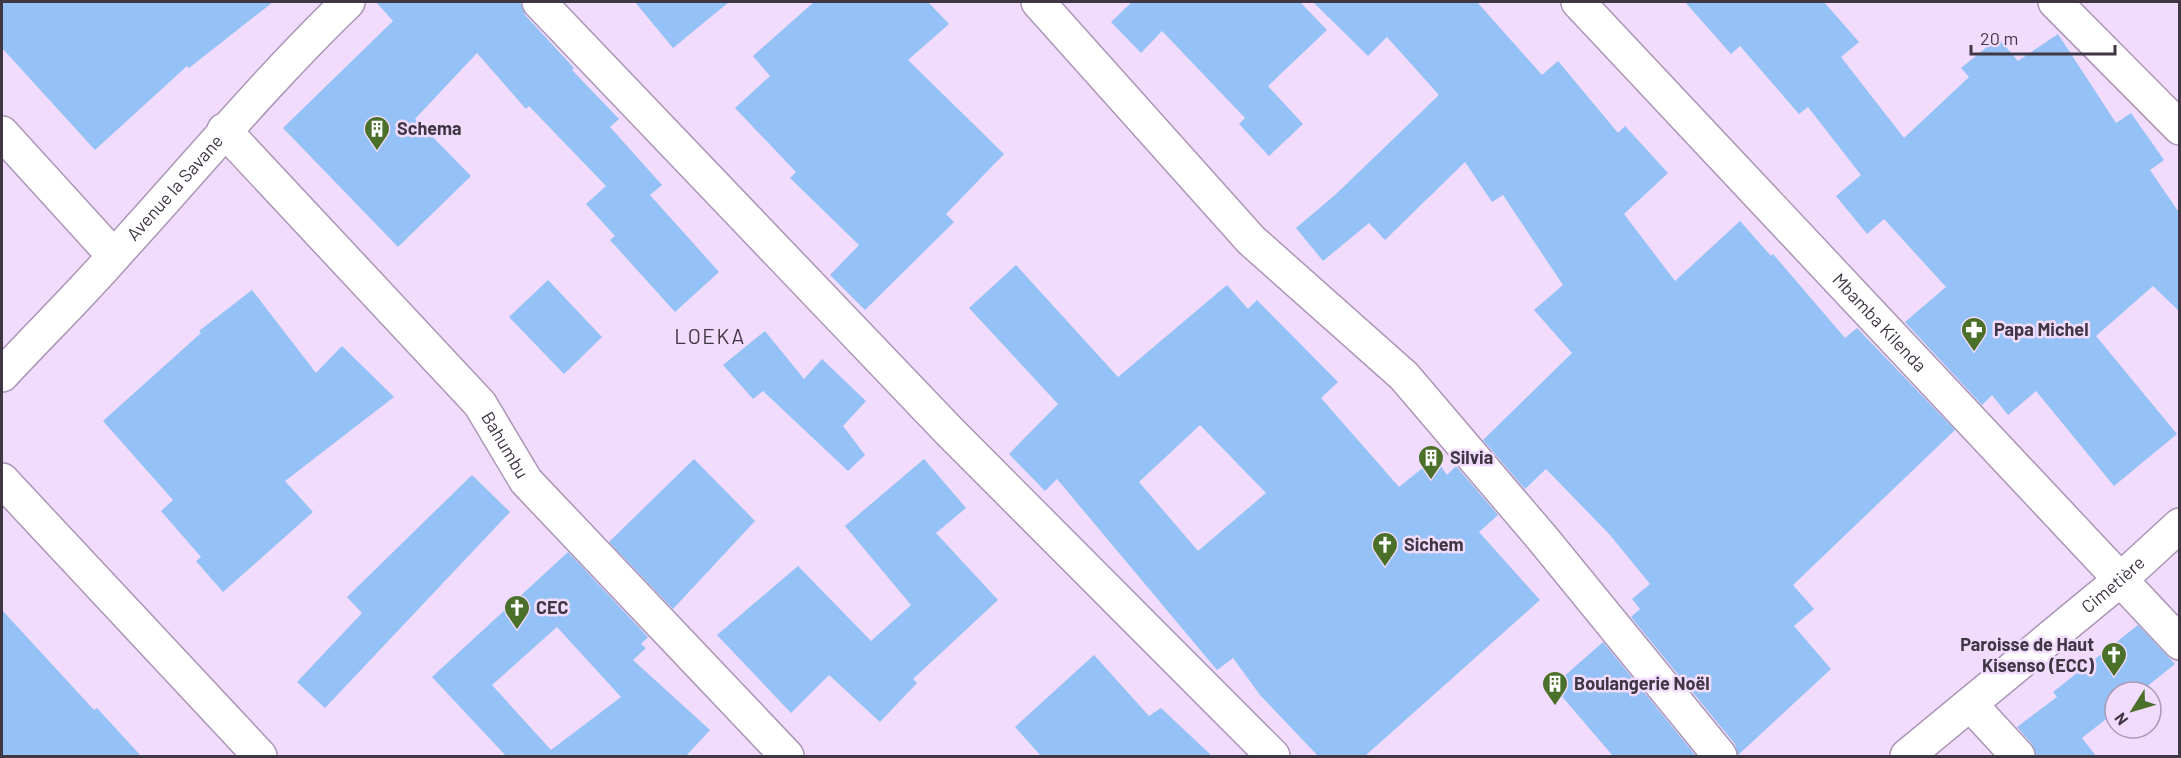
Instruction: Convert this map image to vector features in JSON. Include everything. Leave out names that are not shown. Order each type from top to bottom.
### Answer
[{"type":"street","name":"Avenue la Savane","points":[[2,375],[114,256],[224,130],[348,2]]},
{"type":"street","points":[[539,2],[950,432],[1273,756]]},
{"type":"street","points":[[1038,2],[1251,240],[1404,376],[1543,539],[1720,756]]},
{"type":"street","name":"Mbamba Kilenda","points":[[1578,2],[2180,643]]},
{"type":"street","points":[[2055,2],[2180,128]]},
{"type":"street","name":"Bahumbu","points":[[224,130],[480,404],[526,481],[787,756]]},
{"type":"street","points":[[2,133],[114,256]]},
{"type":"street","points":[[2,480],[260,756]]},
{"type":"street","name":"Cimetière","points":[[1907,756],[2120,580],[2180,525]]},
{"type":"street","points":[[1971,705],[2018,756]]},
{"type":"building","points":[[2,2],[273,2],[189,68],[187,66],[95,150],[2,48]]},
{"type":"building","points":[[376,2],[521,2],[525,15],[574,68],[572,70],[619,119],[610,127],[662,185],[650,195],[719,272],[675,312],[610,240],[615,236],[586,204],[606,186],[529,106],[526,109],[477,53],[415,119],[471,176],[398,247],[283,128],[393,21]]},
{"type":"building","points":[[635,2],[729,2],[673,48]]},
{"type":"building","points":[[814,2],[928,2],[949,24],[908,60],[1004,154],[946,214],[954,222],[865,310],[830,275],[859,245],[790,178],[796,172],[735,108],[770,76],[753,56]]},
{"type":"building","points":[[1132,2],[1300,2],[1327,30],[1268,86],[1303,124],[1269,156],[1239,124],[1245,118],[1162,31],[1141,53],[1111,22]]},
{"type":"building","points":[[1313,2],[1477,2],[1542,75],[1558,61],[1618,133],[1625,126],[1668,173],[1624,214],[1675,281],[1740,221],[1771,256],[1773,254],[1845,338],[1857,328],[1955,430],[1793,585],[1814,609],[1794,626],[1831,669],[1738,755],[1735,744],[1631,617],[1640,609],[1632,599],[1650,584],[1610,535],[1546,469],[1525,489],[1483,440],[1572,353],[1534,310],[1563,285],[1503,195],[1492,202],[1465,162],[1385,240],[1369,223],[1323,261],[1296,228],[1335,195],[1439,95],[1387,37],[1368,56]]},
{"type":"building","points":[[1685,2],[1824,2],[1859,42],[1841,57],[1904,138],[1969,77],[1961,68],[1998,38],[2018,61],[2058,34],[2116,123],[2131,113],[2164,160],[2150,170],[2180,214],[2180,312],[2153,286],[2096,336],[2177,434],[2114,486],[2036,391],[2008,415],[1992,395],[1982,405],[1905,322],[1946,287],[1884,219],[1867,234],[1836,196],[1861,175],[1808,107],[1799,114],[1740,46],[1731,54]]},
{"type":"building","points":[[1016,265],[1118,377],[1227,285],[1248,309],[1257,300],[1338,382],[1321,398],[1399,487],[1435,458],[1447,475],[1456,466],[1498,515],[1479,532],[1540,600],[1365,756],[1318,756],[1260,695],[1233,658],[1217,670],[1057,479],[1045,491],[1009,454],[1058,404],[969,308]],"holes":[[[1200,425],[1266,493],[1198,551],[1139,482]]]},
{"type":"building","points":[[548,280],[602,337],[564,374],[509,317]]},
{"type":"building","points":[[252,290],[316,373],[342,346],[394,397],[285,481],[313,512],[223,592],[196,561],[201,557],[161,511],[173,500],[103,421],[201,333],[199,331]]},
{"type":"building","points":[[765,331],[804,379],[822,359],[866,401],[843,426],[865,455],[848,471],[763,391],[753,399],[723,365]]},
{"type":"building","points":[[694,459],[755,521],[673,609],[609,542]]},
{"type":"building","points":[[924,459],[966,508],[936,533],[998,600],[913,679],[917,683],[880,722],[829,675],[791,713],[717,635],[798,566],[871,641],[911,605],[845,526]]},
{"type":"building","points":[[472,475],[510,512],[325,708],[297,682],[362,613],[347,597]]},
{"type":"building","points":[[568,552],[648,637],[641,644],[646,648],[633,660],[710,730],[686,756],[506,756],[432,677]],"holes":[[[557,627],[621,697],[551,750],[492,685]]]},
{"type":"building","points":[[2,610],[94,710],[97,708],[141,756],[2,756]]},
{"type":"building","name":"Paroisse de Haut Kisenso (ECC)","points":[[2138,625],[2175,664],[2155,680],[2103,680],[2103,721],[2082,738],[2096,756],[2036,756],[2032,744],[2017,727],[2057,697],[2053,692]]},
{"type":"building","points":[[1603,642],[1696,756],[1613,756],[1553,686]]},
{"type":"building","points":[[1094,655],[1149,716],[1161,708],[1212,756],[1041,756],[1015,727]]},
{"type":"place","name":"Schema","points":[[377,152]]},
{"type":"place","name":"Papa Michel","points":[[1974,353]]},
{"type":"place","name":"Silvia","points":[[1431,481]]},
{"type":"place","name":"Sichem","points":[[1385,568]]},
{"type":"place","name":"CEC","points":[[517,631]]},
{"type":"place","name":"Paroisse de Haut Kisenso (ECC)","points":[[2114,678]]},
{"type":"place","name":"Boulangerie Noël","points":[[1555,707]]},
{"type":"district","name":"LOEKA","points":[[710,337]]}]
